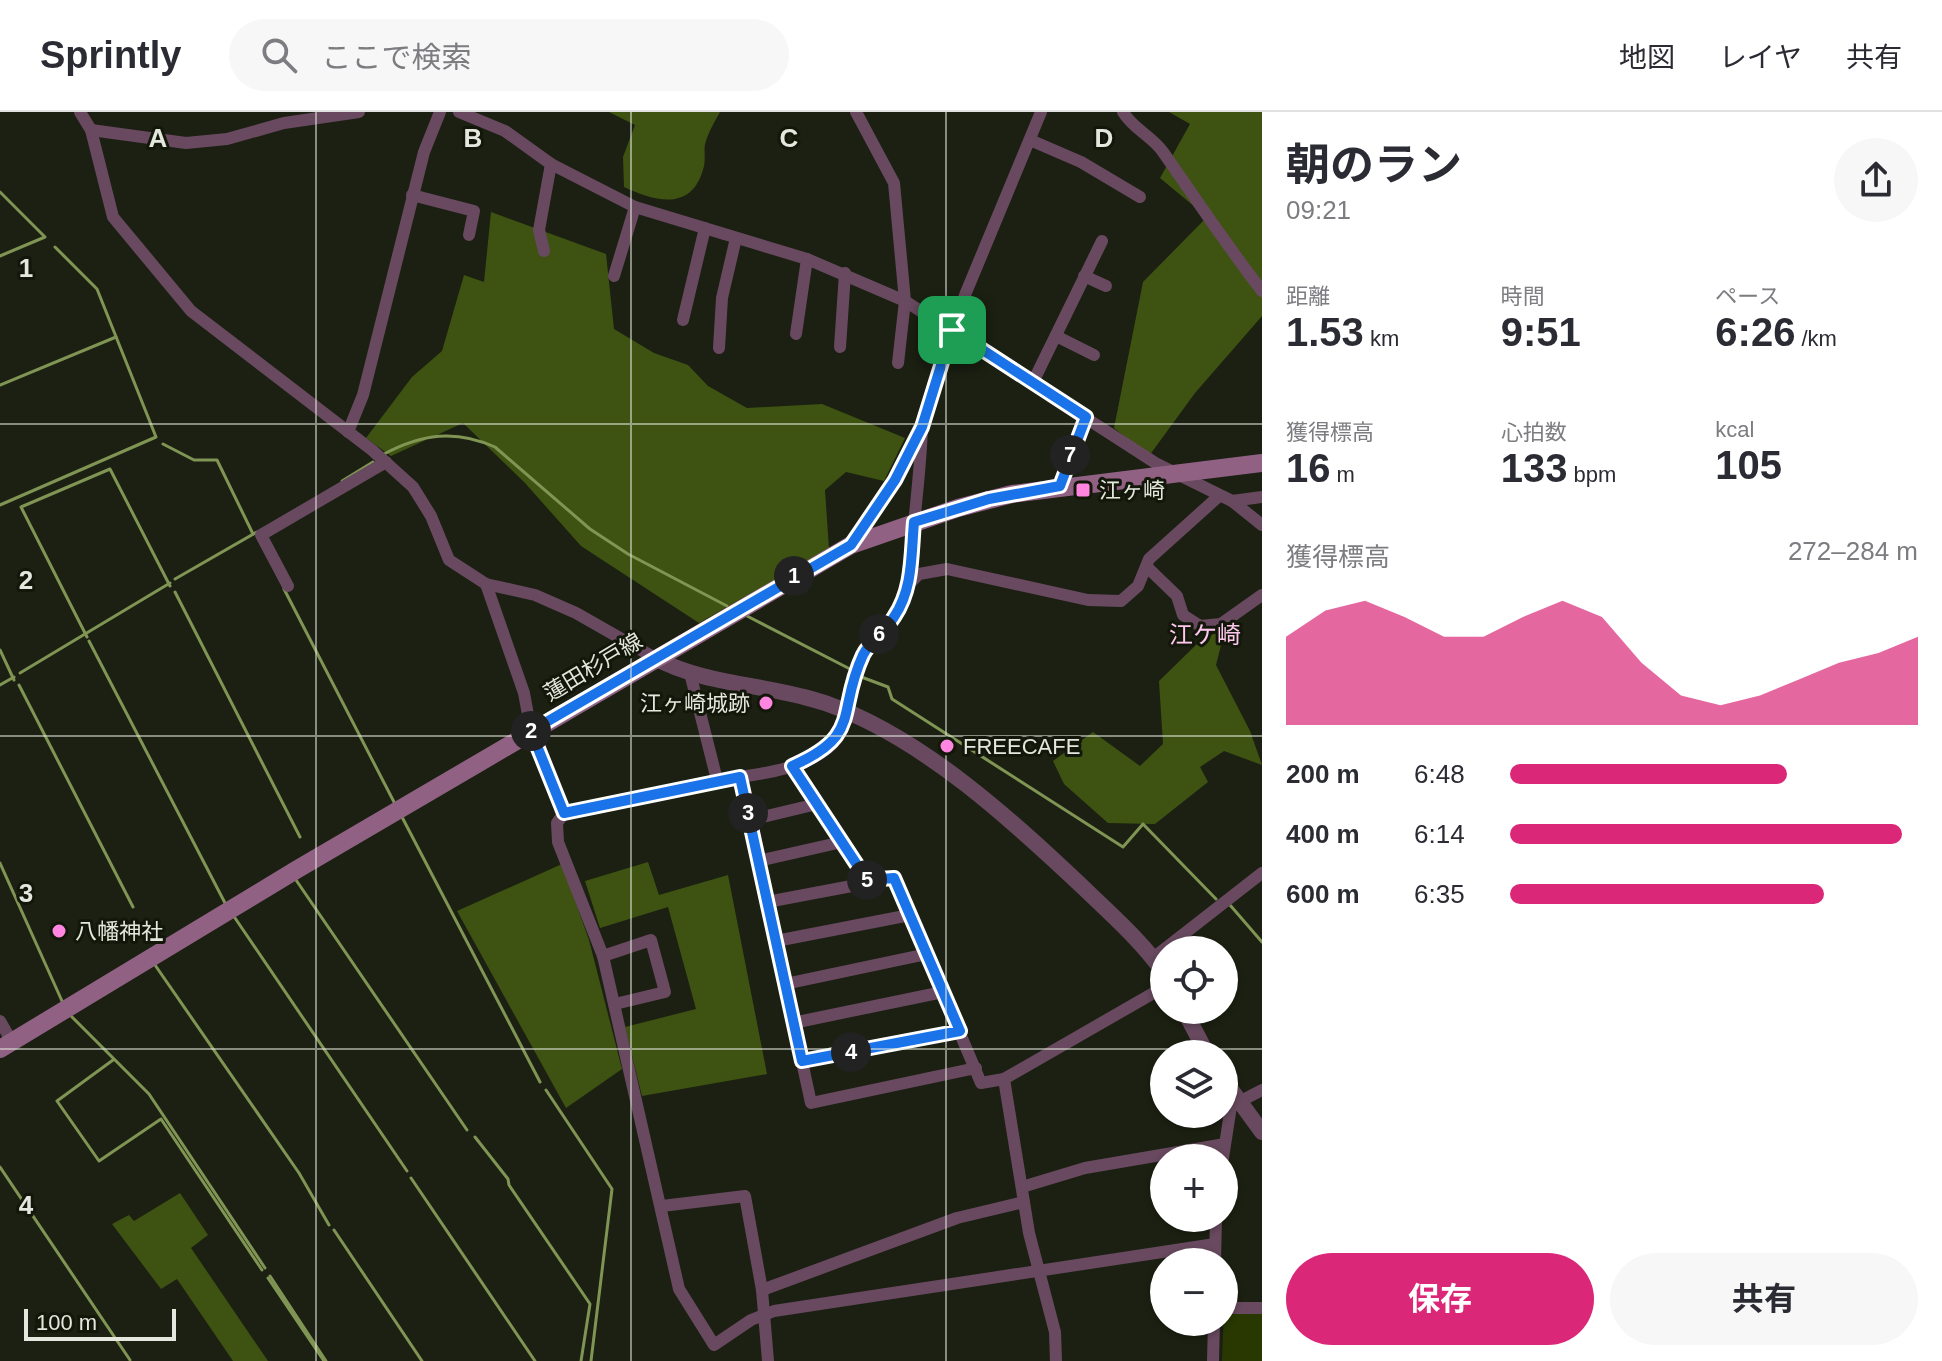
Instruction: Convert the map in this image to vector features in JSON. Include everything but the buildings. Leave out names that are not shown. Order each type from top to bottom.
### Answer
[{"type":"main road","name":"蓮田杉戸線","points":[[6,1046],[531,731],[851,545],[989,499],[1060,486],[1262,463]]},
{"type":"street","points":[[80,112],[91,130],[113,217],[191,311],[386,462],[423,499],[449,560],[486,584],[535,595],[690,673],[784,692],[848,712],[941,766],[1032,838],[1150,955]]},
{"type":"street","points":[[91,130],[186,143],[227,139],[284,123],[359,112]]},
{"type":"street","points":[[348,432],[371,367],[412,195],[440,112]]},
{"type":"street","points":[[459,112],[505,131],[551,164],[635,207],[807,259],[905,301],[1172,472],[1232,501],[1262,525]]},
{"type":"street","points":[[856,112],[894,183],[901,227],[905,301],[898,363]]},
{"type":"street","points":[[851,545],[895,480],[922,427],[952,330],[1041,112]]},
{"type":"street","points":[[1123,112],[1162,150],[1194,200],[1212,219],[1262,291]]},
{"type":"street","points":[[1030,140],[1081,162],[1140,197]]},
{"type":"street","points":[[544,251],[539,230],[551,164]]},
{"type":"street","points":[[412,195],[474,211],[469,235]]},
{"type":"street","points":[[614,276],[635,207]]},
{"type":"street","points":[[683,320],[705,228]]},
{"type":"street","points":[[719,348],[722,298],[736,238]]},
{"type":"street","points":[[1033,382],[1102,241]]},
{"type":"street","points":[[796,334],[807,259]]},
{"type":"street","points":[[840,347],[845,273]]},
{"type":"street","points":[[1084,276],[1106,286]]},
{"type":"street","points":[[1056,336],[1094,355]]},
{"type":"street","points":[[1060,486],[1086,417]]},
{"type":"street","points":[[922,427],[920,494],[914,522],[909,584],[893,619],[865,651],[850,684],[848,712],[834,742],[820,754],[792,766],[564,813],[557,823],[558,842],[603,956],[679,1289],[714,1345],[764,1313],[1215,1244]]},
{"type":"street","points":[[288,586],[261,535],[386,462]]},
{"type":"street","points":[[909,584],[919,574],[947,569],[1076,598],[1121,601],[1138,586],[1149,559],[1219,496]]},
{"type":"street","points":[[1232,501],[1262,497]]},
{"type":"street","points":[[1147,567],[1177,596],[1183,615],[1200,626],[1221,624],[1262,595]]},
{"type":"street","points":[[486,584],[524,693],[531,731],[564,813]]},
{"type":"street","points":[[690,673],[717,780]]},
{"type":"street","points":[[792,766],[867,880]]},
{"type":"street","points":[[740,777],[811,1103],[976,1068]]},
{"type":"street","points":[[750,820],[817,804]]},
{"type":"street","points":[[758,861],[842,842]]},
{"type":"street","points":[[1181,936],[1262,873]]},
{"type":"street","points":[[767,902],[867,880],[894,878],[981,1083],[1004,1079],[1150,995]]},
{"type":"street","points":[[776,941],[910,915]]},
{"type":"street","points":[[603,956],[651,940],[665,992],[615,1004]]},
{"type":"street","points":[[785,984],[927,954]]},
{"type":"street","points":[[793,1023],[943,992]]},
{"type":"street","points":[[0,1021],[6,1046]]},
{"type":"street","points":[[802,1061],[960,1031]]},
{"type":"street","points":[[1004,1079],[1024,1202],[1055,1332],[1056,1361]]},
{"type":"street","points":[[1225,1144],[1231,1106],[1262,1090]]},
{"type":"street","points":[[1238,1097],[1259,1123]]},
{"type":"street","points":[[1022,1187],[1085,1168],[1150,1157]]},
{"type":"street","points":[[662,1206],[745,1196],[762,1290],[768,1361]]},
{"type":"street","points":[[762,1290],[957,1218],[1024,1202]]},
{"type":"street","points":[[1215,1232],[1215,1248]]},
{"type":"street","points":[[1238,1308],[1262,1308]]},
{"type":"street","points":[[1213,1361],[1214,1336]]},
{"type":"green space","points":[[609,112],[720,112],[705,144],[704,166],[699,181],[691,191],[682,197],[660,199],[624,187],[623,157],[635,125]]},
{"type":"green space","points":[[1169,112],[1262,112],[1262,316],[1195,393],[1149,456],[1114,428],[1143,282],[1207,217],[1160,178],[1190,124]]},
{"type":"green space","points":[[491,212],[606,254],[614,329],[654,353],[688,365],[708,386],[747,408],[822,404],[905,438],[884,481],[846,472],[825,490],[829,549],[699,623],[581,546],[525,483],[463,423],[391,456],[366,438],[412,377],[442,351],[464,275],[484,282]]},
{"type":"green space","points":[[1233,622],[1222,641],[1216,665],[1250,731],[1262,765],[1224,751],[1200,767],[1208,782],[1155,824],[1108,823],[1064,784],[1053,761],[1093,732],[1140,766],[1163,744],[1159,681],[1197,644]]},
{"type":"green space","points":[[648,862],[659,895],[728,875],[767,1074],[642,1096],[625,1027],[696,1009],[668,907],[600,928],[585,881]]},
{"type":"green space","points":[[562,864],[589,940],[622,1069],[566,1108],[457,911]]},
{"type":"green space","points":[[180,1193],[208,1235],[191,1248],[268,1361],[233,1361],[177,1279],[161,1289],[112,1224],[129,1215],[134,1221]]},
{"type":"green space","points":[[1262,1310],[1262,1361],[1222,1361],[1223,1336],[1238,1336],[1238,1311]]},
{"type":"waterway","points":[[0,192],[45,237],[0,256]]},
{"type":"waterway","points":[[0,505],[156,437],[97,289],[55,247]]},
{"type":"waterway","points":[[0,385],[116,337]]},
{"type":"waterway","points":[[384,454],[412,442],[439,436],[466,438],[495,447],[590,529],[628,554],[727,606]]},
{"type":"waterway","points":[[163,444],[194,460],[217,460],[253,534]]},
{"type":"waterway","points":[[342,481],[373,462]]},
{"type":"waterway","points":[[87,637],[21,507],[110,469],[170,586]]},
{"type":"waterway","points":[[175,579],[257,532]]},
{"type":"waterway","points":[[20,673],[170,583]]},
{"type":"waterway","points":[[284,589],[394,802]]},
{"type":"waterway","points":[[175,592],[300,837]]},
{"type":"waterway","points":[[747,616],[850,669]]},
{"type":"waterway","points":[[89,641],[225,903]]},
{"type":"waterway","points":[[0,650],[14,680]]},
{"type":"waterway","points":[[856,675],[888,687],[892,699],[1123,847],[1143,824],[1216,899]]},
{"type":"waterway","points":[[0,685],[14,677]]},
{"type":"waterway","points":[[19,685],[133,907]]},
{"type":"waterway","points":[[402,817],[540,1082]]},
{"type":"waterway","points":[[0,863],[62,1001]]},
{"type":"waterway","points":[[296,880],[467,1130]]},
{"type":"waterway","points":[[1230,905],[1262,942]]},
{"type":"waterway","points":[[235,918],[407,1171]]},
{"type":"waterway","points":[[155,965],[299,1173],[329,1225]]},
{"type":"waterway","points":[[71,1016],[149,1094],[265,1268]]},
{"type":"waterway","points":[[113,1060],[57,1101],[99,1161],[161,1119],[262,1270]]},
{"type":"waterway","points":[[546,1090],[612,1189],[591,1361]]},
{"type":"waterway","points":[[475,1137],[508,1179],[509,1185],[590,1304],[581,1361]]},
{"type":"waterway","points":[[0,1167],[130,1360]]},
{"type":"waterway","points":[[411,1178],[535,1361]]},
{"type":"waterway","points":[[334,1230],[422,1361]]},
{"type":"waterway","points":[[270,1276],[326,1361]]},
{"type":"waterway","points":[[268,1278],[324,1361]]},
{"type":"place","name":"江ヶ崎","points":[[1083,490]]},
{"type":"place","name":"江ヶ崎城跡","points":[[766,703]]},
{"type":"place","name":"FREECAFE","points":[[947,746]]},
{"type":"place","name":"八幡神社","points":[[59,931]]},
{"type":"district","name":"江ケ崎","points":[[1205,634]]},
{"type":"route","points":[[952,330],[1086,417],[1062,473],[1060,486],[989,499],[914,522],[909,584],[904,599],[893,619],[865,651],[850,684],[848,712],[843,728],[834,742],[820,754],[792,766],[867,880],[894,878],[960,1031],[802,1061],[740,777],[632,796],[564,813],[531,731],[851,545],[895,480],[922,427],[952,330]]}]
